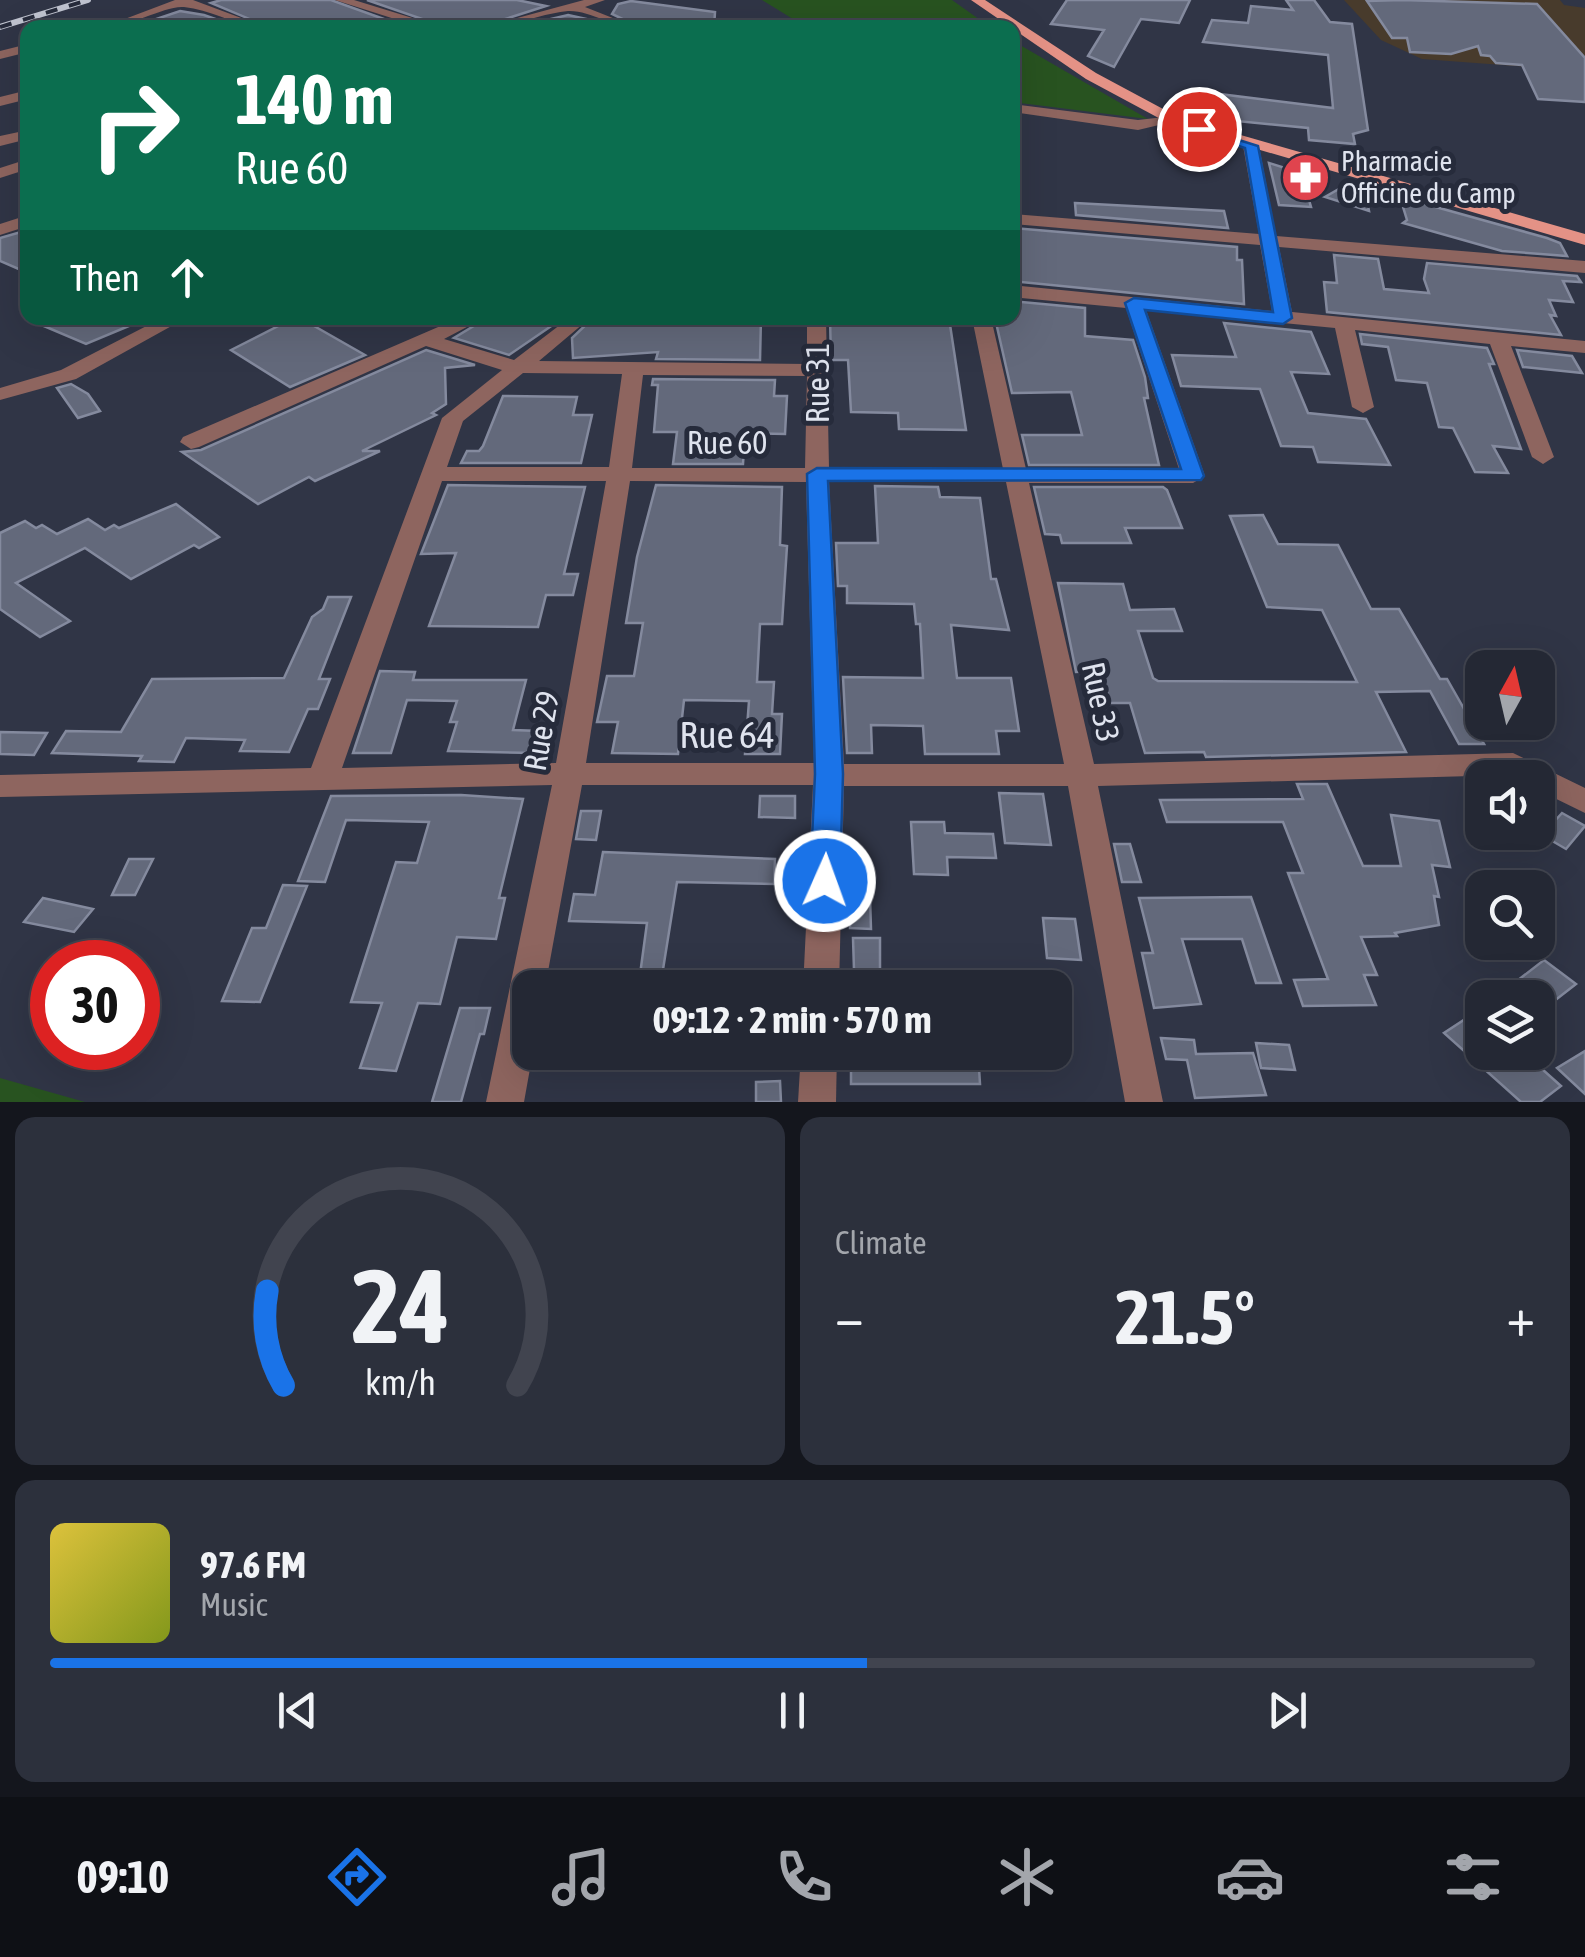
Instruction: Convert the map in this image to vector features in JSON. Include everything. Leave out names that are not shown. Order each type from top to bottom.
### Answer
[{"type":"main road","points":[[976,0],[1006,20]]},
{"type":"main road","points":[[1020,29],[1091,76],[1173,120],[1251,146],[1585,240]]},
{"type":"street","points":[[341,0],[410,20]]},
{"type":"street","points":[[537,0],[608,20]]},
{"type":"street","points":[[520,20],[599,0]]},
{"type":"street","points":[[131,20],[184,1],[239,20]]},
{"type":"street","points":[[1020,109],[1138,126],[1173,120]]},
{"type":"street","points":[[1251,146],[1283,318]]},
{"type":"street","points":[[1020,220],[1585,267]]},
{"type":"street","points":[[1020,292],[1585,347]]},
{"type":"street","name":"Rue 60","points":[[436,474],[1194,476],[1134,303]]},
{"type":"street","points":[[1344,324],[1363,407]]},
{"type":"street","points":[[0,406],[163,325]]},
{"type":"street","points":[[191,442],[459,325]]},
{"type":"street","points":[[324,778],[453,418],[571,325]]},
{"type":"street","name":"Rue 31","points":[[817,325],[817,474],[829,774],[823,970]]},
{"type":"street","name":"Rue 33","points":[[984,325],[1081,774],[1144,1102]]},
{"type":"street","points":[[1498,339],[1543,457]]},
{"type":"street","points":[[427,340],[514,367],[816,370]]},
{"type":"street","name":"Rue 29","points":[[505,1102],[569,774],[620,474],[633,370]]},
{"type":"street","points":[[0,394],[23,392]]},
{"type":"street","name":"Rue 64","points":[[0,786],[569,774],[1081,774],[1514,764],[1585,802]]},
{"type":"street","points":[[818,1102],[819,1070]]},
{"type":"shaded area","points":[[1344,0],[1560,0],[1564,5],[1585,8],[1585,71],[1422,59],[1381,40]]},
{"type":"green space","points":[[762,0],[952,0],[980,20],[795,20]]},
{"type":"green space","points":[[1020,45],[1148,119],[1020,103]]},
{"type":"green space","points":[[0,1078],[85,1102],[0,1102]]},
{"type":"building","points":[[331,0],[387,20],[252,20],[211,3]]},
{"type":"building","points":[[367,0],[517,0],[546,6],[502,20],[425,20]]},
{"type":"building","points":[[1067,0],[1190,0],[1179,23],[1141,19],[1114,67],[1088,56],[1104,30],[1051,24]]},
{"type":"building","points":[[1286,0],[1314,0],[1330,22],[1352,24],[1368,130],[1353,134],[1355,144],[1309,140],[1308,128],[1216,119],[1219,94],[1333,108],[1328,55],[1203,42],[1212,20],[1248,23],[1251,6],[1293,10]]},
{"type":"building","points":[[631,1],[715,12],[714,20],[624,20],[612,14],[618,4]]},
{"type":"building","points":[[1367,1],[1537,4],[1585,58],[1585,102],[1538,99],[1522,65],[1496,63],[1490,56],[1481,55],[1478,46],[1451,54],[1410,52],[1407,38],[1392,38]]},
{"type":"building","points":[[180,11],[218,20],[153,20]]},
{"type":"building","points":[[568,15],[591,20],[546,20]]},
{"type":"building","points":[[1269,163],[1301,173],[1311,207],[1279,205]]},
{"type":"building","points":[[1351,182],[1364,186],[1369,211],[1325,197]]},
{"type":"building","points":[[1400,197],[1547,238],[1560,243],[1567,256],[1502,251],[1403,223],[1407,220]]},
{"type":"building","points":[[1075,203],[1224,211],[1228,228],[1076,215]]},
{"type":"building","points":[[1020,229],[1237,247],[1237,260],[1242,260],[1244,304],[1020,282]]},
{"type":"building","points":[[20,232],[20,270],[0,261],[0,238]]},
{"type":"building","points":[[1334,255],[1378,259],[1384,289],[1429,293],[1424,279],[1427,263],[1577,276],[1581,282],[1563,281],[1573,302],[1549,300],[1556,316],[1550,315],[1561,335],[1327,312],[1324,282],[1337,283]]},
{"type":"building","points":[[1020,302],[1085,308],[1085,336],[1133,340],[1145,377],[1148,398],[1144,398],[1159,465],[1029,465],[1022,435],[1082,435],[1071,392],[1012,393],[997,325],[1020,325]]},
{"type":"building","points":[[1224,323],[1311,332],[1329,374],[1291,372],[1308,413],[1366,419],[1390,465],[1318,462],[1313,447],[1281,446],[1260,389],[1181,386],[1172,355],[1236,357]]},
{"type":"building","points":[[41,325],[131,325],[86,344]]},
{"type":"building","points":[[280,325],[312,325],[365,355],[290,387],[231,350]]},
{"type":"building","points":[[475,325],[553,325],[509,355],[454,338]]},
{"type":"building","points":[[586,325],[761,325],[760,360],[656,359],[658,352],[573,358],[572,338]]},
{"type":"building","points":[[830,325],[950,325],[966,430],[899,429],[898,413],[851,412],[848,360],[831,360]]},
{"type":"building","points":[[1360,334],[1487,348],[1494,364],[1489,364],[1521,449],[1493,446],[1508,473],[1475,472],[1453,428],[1439,427],[1427,383],[1396,380],[1388,347],[1362,344]]},
{"type":"building","points":[[426,350],[475,365],[445,368],[446,404],[432,413],[436,415],[362,451],[380,451],[315,481],[309,477],[258,504],[182,452],[201,450]]},
{"type":"building","points":[[1517,350],[1572,356],[1582,373],[1523,367]]},
{"type":"building","points":[[653,379],[775,380],[774,396],[787,396],[785,434],[745,433],[743,464],[673,464],[677,432],[654,432],[658,385],[652,385]]},
{"type":"building","points":[[71,384],[88,394],[100,411],[78,418],[57,388]]},
{"type":"building","points":[[503,396],[577,397],[573,415],[592,415],[581,463],[461,463],[467,451],[479,451],[483,446]]},
{"type":"building","points":[[448,485],[585,487],[564,574],[578,574],[573,595],[546,595],[538,627],[429,626],[456,553],[421,554]]},
{"type":"building","points":[[656,485],[782,487],[780,545],[787,546],[782,624],[760,624],[757,682],[774,682],[772,714],[782,714],[780,754],[745,754],[749,701],[684,700],[678,754],[612,753],[618,722],[597,722],[607,676],[634,676],[643,623],[626,623],[637,557]]},
{"type":"building","points":[[875,486],[938,487],[940,497],[980,498],[991,579],[996,579],[1009,630],[951,625],[957,678],[1011,678],[1019,731],[996,731],[999,754],[925,754],[923,726],[871,725],[872,753],[847,753],[843,677],[923,678],[920,624],[916,624],[914,604],[847,603],[847,586],[838,586],[836,543],[878,543]]},
{"type":"building","points":[[1034,487],[1163,487],[1182,528],[1125,528],[1131,543],[1062,543],[1060,535],[1045,534]]},
{"type":"building","points":[[176,504],[219,537],[199,548],[194,545],[131,579],[85,548],[16,583],[70,621],[40,637],[0,609],[0,533],[25,521],[57,534],[88,519],[105,530],[114,525],[119,528]]},
{"type":"building","points":[[1263,515],[1278,544],[1338,545],[1371,609],[1399,609],[1440,679],[1447,679],[1465,711],[1465,740],[1482,740],[1484,744],[1459,744],[1430,691],[1376,692],[1406,752],[1206,757],[1204,752],[1145,753],[1130,703],[1110,703],[1101,671],[1076,672],[1058,583],[1123,584],[1130,610],[1174,609],[1182,631],[1138,631],[1153,678],[1158,681],[1357,682],[1322,610],[1267,607],[1230,516]]},
{"type":"building","points":[[328,597],[351,597],[319,679],[330,679],[318,709],[308,709],[289,752],[240,751],[245,740],[186,738],[174,762],[139,761],[142,756],[52,753],[66,731],[121,732],[152,679],[284,678],[312,617],[323,609]]},
{"type":"building","points":[[380,671],[415,672],[413,680],[526,680],[513,730],[540,731],[535,753],[448,751],[457,722],[450,722],[457,701],[407,700],[391,753],[353,753]]},
{"type":"building","points":[[0,732],[47,733],[34,755],[0,754]]},
{"type":"building","points":[[1297,784],[1327,784],[1363,866],[1401,866],[1391,815],[1439,821],[1450,867],[1432,865],[1439,897],[1434,896],[1439,925],[1395,933],[1397,936],[1361,937],[1377,975],[1364,975],[1376,1005],[1303,1006],[1294,980],[1328,979],[1288,873],[1303,873],[1283,822],[1167,822],[1160,800],[1303,799]]},
{"type":"building","points":[[999,793],[1043,794],[1051,845],[1005,843]]},
{"type":"building","points":[[461,795],[523,799],[499,898],[505,898],[496,939],[457,937],[440,1004],[418,1003],[396,1071],[360,1068],[382,1003],[351,1002],[396,862],[417,863],[429,822],[346,820],[325,882],[298,881],[331,796]]},
{"type":"building","points":[[760,796],[795,796],[795,818],[759,817]]},
{"type":"building","points":[[581,811],[601,811],[596,840],[576,839]]},
{"type":"building","points":[[1562,813],[1585,826],[1566,849],[1555,843],[1555,821]]},
{"type":"building","points":[[911,822],[944,822],[945,833],[993,834],[996,858],[947,857],[948,875],[914,874]]},
{"type":"building","points":[[1114,844],[1130,844],[1141,882],[1122,882]]},
{"type":"building","points":[[603,852],[775,859],[774,884],[677,882],[663,970],[641,970],[647,923],[569,921],[574,894],[595,895]]},
{"type":"building","points":[[129,859],[153,859],[135,895],[112,895]]},
{"type":"building","points":[[283,885],[307,886],[260,1002],[222,1001],[252,928],[266,928]]},
{"type":"building","points":[[850,897],[870,897],[871,929],[850,928]]},
{"type":"building","points":[[1251,897],[1281,983],[1256,983],[1242,939],[1182,939],[1201,1004],[1154,1008],[1142,953],[1153,953],[1139,898]]},
{"type":"building","points":[[43,898],[93,909],[74,932],[24,922]]},
{"type":"building","points":[[1043,918],[1075,919],[1081,960],[1047,958]]},
{"type":"building","points":[[853,938],[880,938],[880,970],[854,970]]},
{"type":"building","points":[[1544,960],[1576,984],[1555,1000],[1555,980],[1518,980]]},
{"type":"building","points":[[460,1008],[490,1008],[484,1034],[480,1034],[461,1102],[432,1102]]},
{"type":"building","points":[[1465,1019],[1465,1052],[1444,1033]]},
{"type":"building","points":[[1161,1038],[1194,1040],[1196,1054],[1253,1053],[1266,1095],[1195,1098],[1187,1060],[1166,1059]]},
{"type":"building","points":[[1256,1043],[1289,1045],[1295,1070],[1261,1068]]},
{"type":"building","points":[[1585,1051],[1585,1094],[1557,1068]]},
{"type":"building","points":[[851,1070],[979,1070],[980,1084],[851,1084]]},
{"type":"building","points":[[1485,1070],[1543,1070],[1561,1086],[1540,1102],[1521,1102]]},
{"type":"building","points":[[780,1081],[781,1102],[756,1102],[756,1082]]},
{"type":"railway","points":[[23,20],[88,0]]},
{"type":"railway","points":[[0,27],[20,21]]},
{"type":"place","name":"Pharmacie Officine du Camp","points":[[1306,177]]},
{"type":"route","points":[[825,881],[829,774],[817,474],[1194,476],[1134,303],[1283,318],[1251,146],[1199,129]]}]
